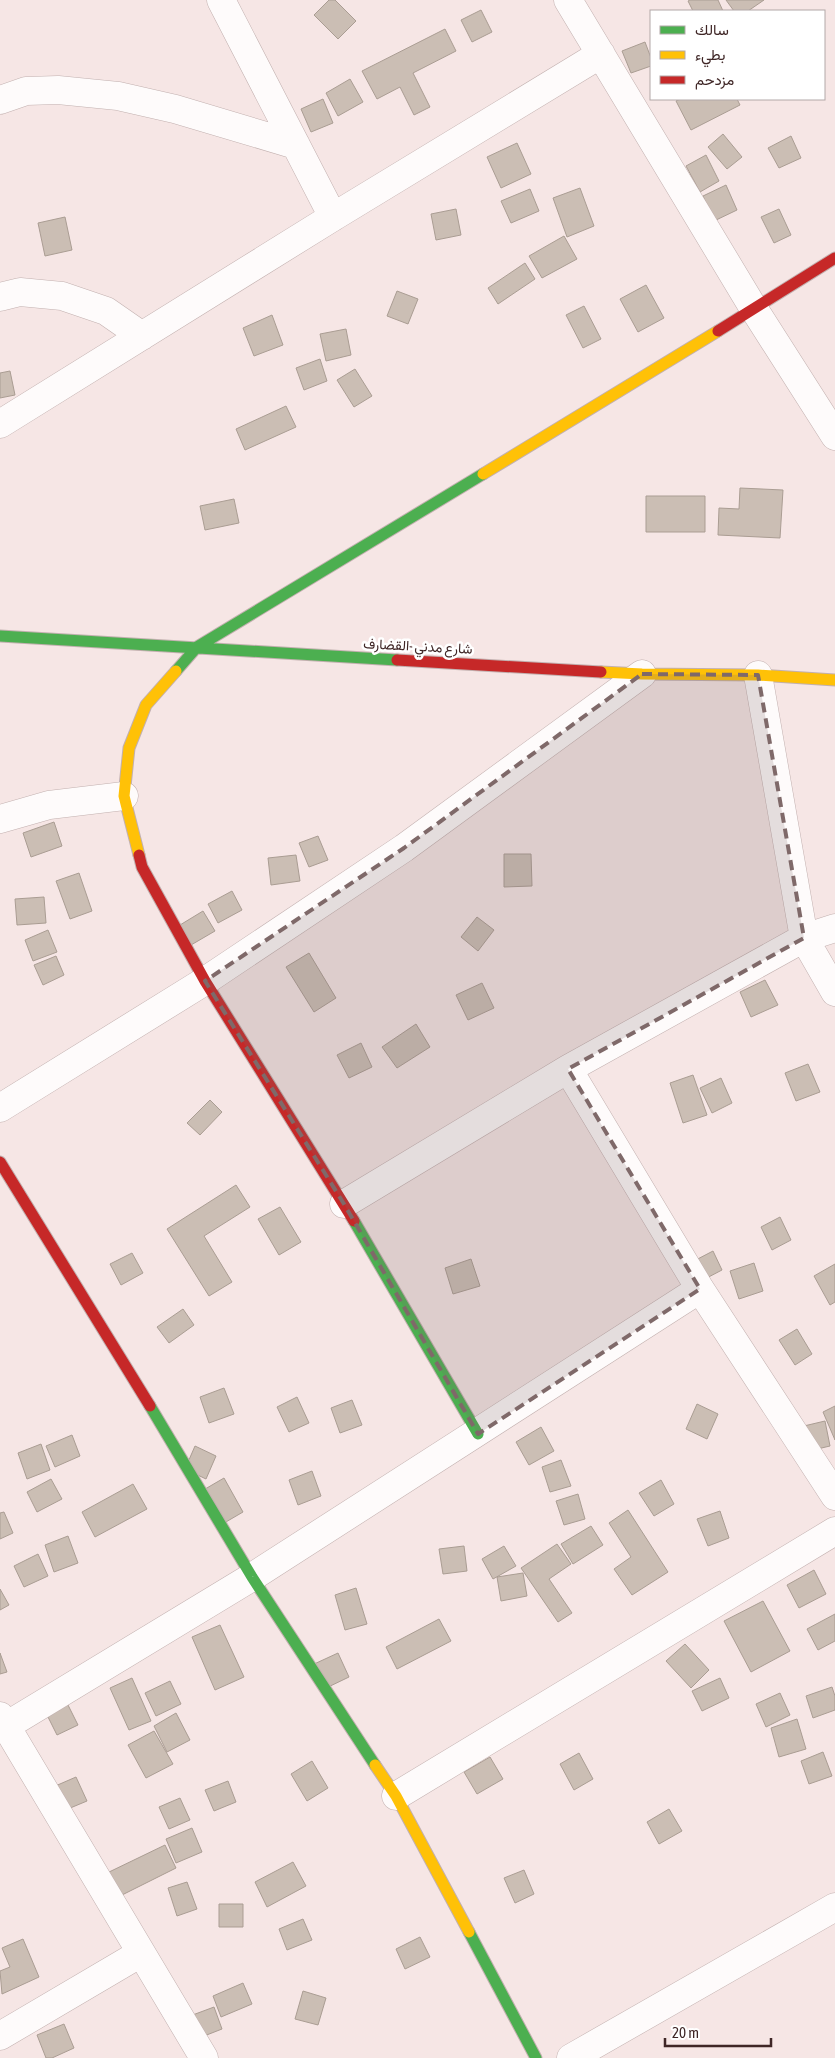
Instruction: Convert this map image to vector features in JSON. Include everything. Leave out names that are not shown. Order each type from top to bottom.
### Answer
[{"type":"main road","points":[[478,1434],[344,1204],[205,982],[142,867],[124,796],[129,748],[146,705],[197,647],[835,258]]},
{"type":"main road","name":"شارع مدني -القضارف","points":[[0,636],[642,674],[758,675],[835,680]]},
{"type":"main road","points":[[0,1162],[132,1377],[252,1578],[396,1796],[536,2058]]},
{"type":"street","points":[[221,0],[333,217]]},
{"type":"street","points":[[568,0],[754,309],[835,436]]},
{"type":"street","points":[[0,424],[333,217],[601,54]]},
{"type":"street","points":[[0,100],[26,91],[50,90],[118,96],[175,109],[296,145]]},
{"type":"street","points":[[0,297],[20,292],[62,296],[106,312],[142,336]]},
{"type":"street","points":[[0,1108],[205,982],[404,848],[642,674]]},
{"type":"street","points":[[758,675],[804,938],[835,992]]},
{"type":"street","points":[[0,820],[48,805],[124,796]]},
{"type":"street","points":[[344,1204],[568,1069],[804,938],[835,928]]},
{"type":"street","points":[[568,1069],[700,1289],[835,1496]]},
{"type":"street","points":[[204,2058],[3,1721],[252,1578],[478,1434],[700,1289]]},
{"type":"street","points":[[396,1796],[835,1531]]},
{"type":"street","points":[[572,2058],[835,1907]]},
{"type":"street","points":[[0,2036],[141,1954]]},
{"type":"highlighted area","points":[[642,674],[758,675],[804,938],[568,1069],[700,1289],[478,1434],[344,1204],[205,981],[404,848]]},
{"type":"building","points":[[329,0],[335,0],[356,21],[338,39],[314,15]]},
{"type":"building","points":[[718,0],[723,10],[692,10],[688,1]]},
{"type":"building","points":[[726,0],[764,0],[749,10],[733,10]]},
{"type":"building","points":[[481,10],[492,32],[472,42],[461,20]]},
{"type":"building","points":[[445,29],[456,51],[413,73],[430,107],[414,115],[400,87],[377,99],[362,71]]},
{"type":"building","points":[[645,42],[650,55],[650,66],[631,73],[622,51]]},
{"type":"building","points":[[350,79],[363,102],[338,116],[326,93]]},
{"type":"building","points":[[323,99],[333,123],[311,132],[301,109]]},
{"type":"building","points":[[738,100],[740,105],[691,130],[676,101]]},
{"type":"building","points":[[723,134],[742,157],[727,169],[708,147]]},
{"type":"building","points":[[791,136],[801,158],[779,168],[768,148]]},
{"type":"building","points":[[517,143],[531,174],[501,188],[487,157]]},
{"type":"building","points":[[706,155],[719,181],[700,192],[686,166]]},
{"type":"building","points":[[726,185],[737,210],[714,221],[703,196]]},
{"type":"building","points":[[580,188],[594,226],[567,237],[553,198]]},
{"type":"building","points":[[530,189],[539,211],[511,223],[501,201]]},
{"type":"building","points":[[456,209],[461,235],[436,240],[431,214]]},
{"type":"building","points":[[779,209],[791,235],[774,243],[761,217]]},
{"type":"building","points":[[65,217],[72,250],[45,256],[38,223]]},
{"type":"building","points":[[564,236],[577,259],[542,278],[529,256]]},
{"type":"building","points":[[525,263],[535,279],[498,304],[488,288]]},
{"type":"building","points":[[646,285],[664,318],[638,332],[620,299]]},
{"type":"building","points":[[397,291],[418,299],[408,324],[387,316]]},
{"type":"building","points":[[584,306],[601,339],[583,348],[566,315]]},
{"type":"building","points":[[272,315],[283,345],[254,356],[243,328]]},
{"type":"building","points":[[346,329],[351,355],[326,361],[320,334]]},
{"type":"building","points":[[320,359],[327,381],[304,390],[296,368]]},
{"type":"building","points":[[355,369],[372,396],[354,407],[337,380]]},
{"type":"building","points":[[10,371],[15,395],[0,398],[0,373]]},
{"type":"building","points":[[286,406],[296,427],[245,450],[236,429]]},
{"type":"building","points":[[740,488],[783,490],[780,538],[718,535],[719,508],[739,509]]},
{"type":"building","points":[[646,496],[705,496],[705,532],[646,532]]},
{"type":"building","points":[[234,499],[239,523],[205,530],[200,506]]},
{"type":"building","points":[[54,822],[62,846],[31,857],[23,833]]},
{"type":"building","points":[[318,836],[328,860],[309,867],[299,843]]},
{"type":"building","points":[[504,854],[531,854],[532,886],[504,887]]},
{"type":"building","points":[[296,855],[300,881],[271,885],[268,858]]},
{"type":"building","points":[[79,873],[92,911],[70,919],[56,881]]},
{"type":"building","points":[[232,891],[242,910],[218,923],[208,904]]},
{"type":"building","points":[[44,897],[46,923],[17,925],[15,899]]},
{"type":"building","points":[[203,911],[215,931],[191,945],[180,925]]},
{"type":"building","points":[[477,917],[494,930],[478,951],[461,937]]},
{"type":"building","points":[[48,930],[57,952],[33,961],[25,940]]},
{"type":"building","points":[[309,953],[336,998],[314,1012],[286,967]]},
{"type":"building","points":[[56,956],[64,975],[43,985],[34,965]]},
{"type":"building","points":[[765,980],[778,1005],[751,1017],[740,992]]},
{"type":"building","points":[[482,983],[494,1008],[468,1020],[456,995]]},
{"type":"building","points":[[416,1024],[430,1047],[397,1068],[382,1047]]},
{"type":"building","points":[[361,1043],[372,1067],[349,1078],[337,1055]]},
{"type":"building","points":[[808,1064],[820,1092],[796,1101],[785,1073]]},
{"type":"building","points":[[693,1075],[707,1115],[683,1123],[670,1083]]},
{"type":"building","points":[[721,1078],[732,1103],[712,1113],[700,1088]]},
{"type":"building","points":[[210,1100],[222,1112],[200,1135],[187,1123]]},
{"type":"building","points":[[236,1185],[250,1207],[204,1236],[232,1282],[209,1296],[167,1229]]},
{"type":"building","points":[[280,1207],[301,1242],[279,1255],[258,1219]]},
{"type":"building","points":[[780,1217],[791,1240],[772,1250],[761,1227]]},
{"type":"building","points":[[713,1251],[722,1270],[699,1282],[690,1263]]},
{"type":"building","points":[[132,1253],[143,1273],[121,1285],[110,1264]]},
{"type":"building","points":[[471,1259],[480,1286],[453,1294],[445,1268]]},
{"type":"building","points":[[754,1263],[763,1291],[739,1299],[730,1271]]},
{"type":"building","points":[[835,1264],[835,1302],[830,1305],[814,1276]]},
{"type":"building","points":[[183,1309],[194,1325],[169,1343],[157,1327]]},
{"type":"building","points":[[797,1329],[812,1354],[795,1365],[779,1340]]},
{"type":"building","points":[[224,1388],[234,1414],[209,1423],[200,1397]]},
{"type":"building","points":[[297,1397],[309,1423],[289,1432],[277,1407]]},
{"type":"building","points":[[352,1400],[362,1425],[340,1433],[331,1408]]},
{"type":"building","points":[[697,1404],[718,1414],[707,1439],[686,1429]]},
{"type":"building","points":[[835,1406],[835,1440],[823,1412]]},
{"type":"building","points":[[825,1421],[830,1446],[792,1455],[787,1430]]},
{"type":"building","points":[[541,1427],[554,1451],[529,1465],[516,1442]]},
{"type":"building","points":[[72,1435],[80,1456],[55,1467],[46,1446]]},
{"type":"building","points":[[41,1444],[50,1470],[27,1479],[18,1453]]},
{"type":"building","points":[[195,1446],[216,1456],[206,1479],[185,1469]]},
{"type":"building","points":[[561,1460],[571,1486],[550,1492],[542,1467]]},
{"type":"building","points":[[312,1471],[321,1496],[298,1505],[289,1480]]},
{"type":"building","points":[[224,1478],[243,1512],[219,1526],[200,1492]]},
{"type":"building","points":[[51,1479],[62,1499],[37,1512],[27,1492]]},
{"type":"building","points":[[661,1480],[674,1504],[654,1516],[639,1493]]},
{"type":"building","points":[[133,1484],[147,1509],[95,1537],[82,1512]]},
{"type":"building","points":[[578,1494],[585,1519],[564,1525],[556,1501]]},
{"type":"building","points":[[628,1510],[668,1572],[632,1595],[614,1569],[631,1557],[609,1523]]},
{"type":"building","points":[[720,1511],[729,1538],[708,1546],[697,1519]]},
{"type":"building","points":[[4,1512],[13,1533],[0,1539],[0,1513]]},
{"type":"building","points":[[591,1526],[603,1545],[573,1564],[561,1544]]},
{"type":"building","points":[[68,1536],[78,1563],[54,1572],[45,1545]]},
{"type":"building","points":[[557,1544],[571,1564],[549,1579],[572,1613],[558,1622],[521,1568]]},
{"type":"building","points":[[464,1546],[467,1571],[443,1574],[439,1549]]},
{"type":"building","points":[[504,1546],[516,1566],[493,1579],[482,1559]]},
{"type":"building","points":[[38,1554],[48,1576],[24,1587],[14,1566]]},
{"type":"building","points":[[814,1570],[826,1594],[799,1608],[787,1585]]},
{"type":"building","points":[[523,1573],[527,1596],[501,1601],[497,1577]]},
{"type":"building","points":[[356,1588],[367,1624],[345,1630],[335,1595]]},
{"type":"building","points":[[0,1589],[9,1605],[0,1610]]},
{"type":"building","points":[[763,1601],[790,1651],[751,1672],[724,1621]]},
{"type":"building","points":[[835,1614],[835,1641],[818,1650],[807,1629]]},
{"type":"building","points":[[439,1619],[451,1641],[397,1669],[386,1647]]},
{"type":"building","points":[[220,1625],[244,1677],[215,1690],[192,1637]]},
{"type":"building","points":[[685,1644],[709,1670],[691,1688],[666,1661]]},
{"type":"building","points":[[0,1653],[7,1672],[0,1674]]},
{"type":"building","points":[[338,1653],[349,1677],[324,1689],[312,1665]]},
{"type":"building","points":[[132,1678],[151,1721],[129,1730],[110,1688]]},
{"type":"building","points":[[720,1678],[729,1698],[702,1711],[692,1691]]},
{"type":"building","points":[[170,1681],[181,1704],[156,1716],[145,1693]]},
{"type":"building","points":[[832,1687],[835,1696],[835,1710],[813,1718],[806,1696]]},
{"type":"building","points":[[780,1693],[790,1715],[766,1727],[756,1704]]},
{"type":"building","points":[[67,1703],[78,1725],[57,1735],[46,1713]]},
{"type":"building","points":[[176,1713],[190,1740],[167,1752],[154,1726]]},
{"type":"building","points":[[797,1719],[806,1749],[779,1757],[771,1728]]},
{"type":"building","points":[[154,1731],[173,1764],[146,1778],[128,1745]]},
{"type":"building","points":[[823,1752],[832,1776],[809,1784],[801,1761]]},
{"type":"building","points":[[579,1753],[593,1779],[574,1790],[560,1764]]},
{"type":"building","points":[[490,1757],[503,1779],[477,1794],[464,1772]]},
{"type":"building","points":[[312,1761],[328,1788],[307,1801],[291,1774]]},
{"type":"building","points":[[76,1777],[87,1801],[63,1811],[53,1787]]},
{"type":"building","points":[[228,1781],[236,1802],[214,1811],[205,1790]]},
{"type":"building","points":[[180,1798],[190,1820],[169,1829],[159,1807]]},
{"type":"building","points":[[669,1809],[682,1831],[659,1844],[647,1822]]},
{"type":"building","points":[[192,1828],[202,1852],[176,1863],[166,1839]]},
{"type":"building","points":[[165,1845],[176,1868],[118,1897],[107,1873]]},
{"type":"building","points":[[293,1862],[306,1886],[267,1907],[255,1882]]},
{"type":"building","points":[[524,1870],[534,1894],[515,1903],[504,1878]]},
{"type":"building","points":[[187,1882],[197,1909],[177,1916],[168,1888]]},
{"type":"building","points":[[219,1904],[243,1904],[243,1927],[219,1927]]},
{"type":"building","points":[[303,1919],[312,1940],[287,1950],[279,1929]]},
{"type":"building","points":[[420,1937],[430,1957],[405,1969],[396,1949]]},
{"type":"building","points":[[23,1939],[39,1977],[2,1994],[0,1971],[10,1967],[2,1948]]},
{"type":"building","points":[[243,1983],[252,2004],[221,2017],[213,1996]]},
{"type":"building","points":[[303,1991],[326,1998],[318,2025],[295,2019]]},
{"type":"building","points":[[214,2007],[222,2029],[199,2038],[190,2016]]},
{"type":"building","points":[[64,2024],[74,2048],[52,2058],[46,2058],[37,2035]]},
{"type":"traffic: fast","points":[[176,671],[197,647],[483,474]]},
{"type":"traffic: fast","points":[[0,636],[397,660]]},
{"type":"traffic: fast","points":[[354,1221],[478,1434]]},
{"type":"traffic: fast","points":[[150,1406],[252,1577],[375,1765]]},
{"type":"traffic: fast","points":[[469,1932],[536,2058]]},
{"type":"traffic: slow","points":[[483,474],[718,331]]},
{"type":"traffic: slow","points":[[139,855],[124,796],[129,748],[146,705],[176,671]]},
{"type":"traffic: slow","points":[[601,672],[758,675],[835,680]]},
{"type":"traffic: slow","points":[[375,1765],[396,1796],[469,1932]]},
{"type":"traffic: jam","points":[[718,331],[835,258]]},
{"type":"traffic: jam","points":[[397,660],[601,672]]},
{"type":"traffic: jam","points":[[139,855],[142,867],[205,981],[354,1221]]},
{"type":"traffic: jam","points":[[0,1162],[150,1406]]}]
